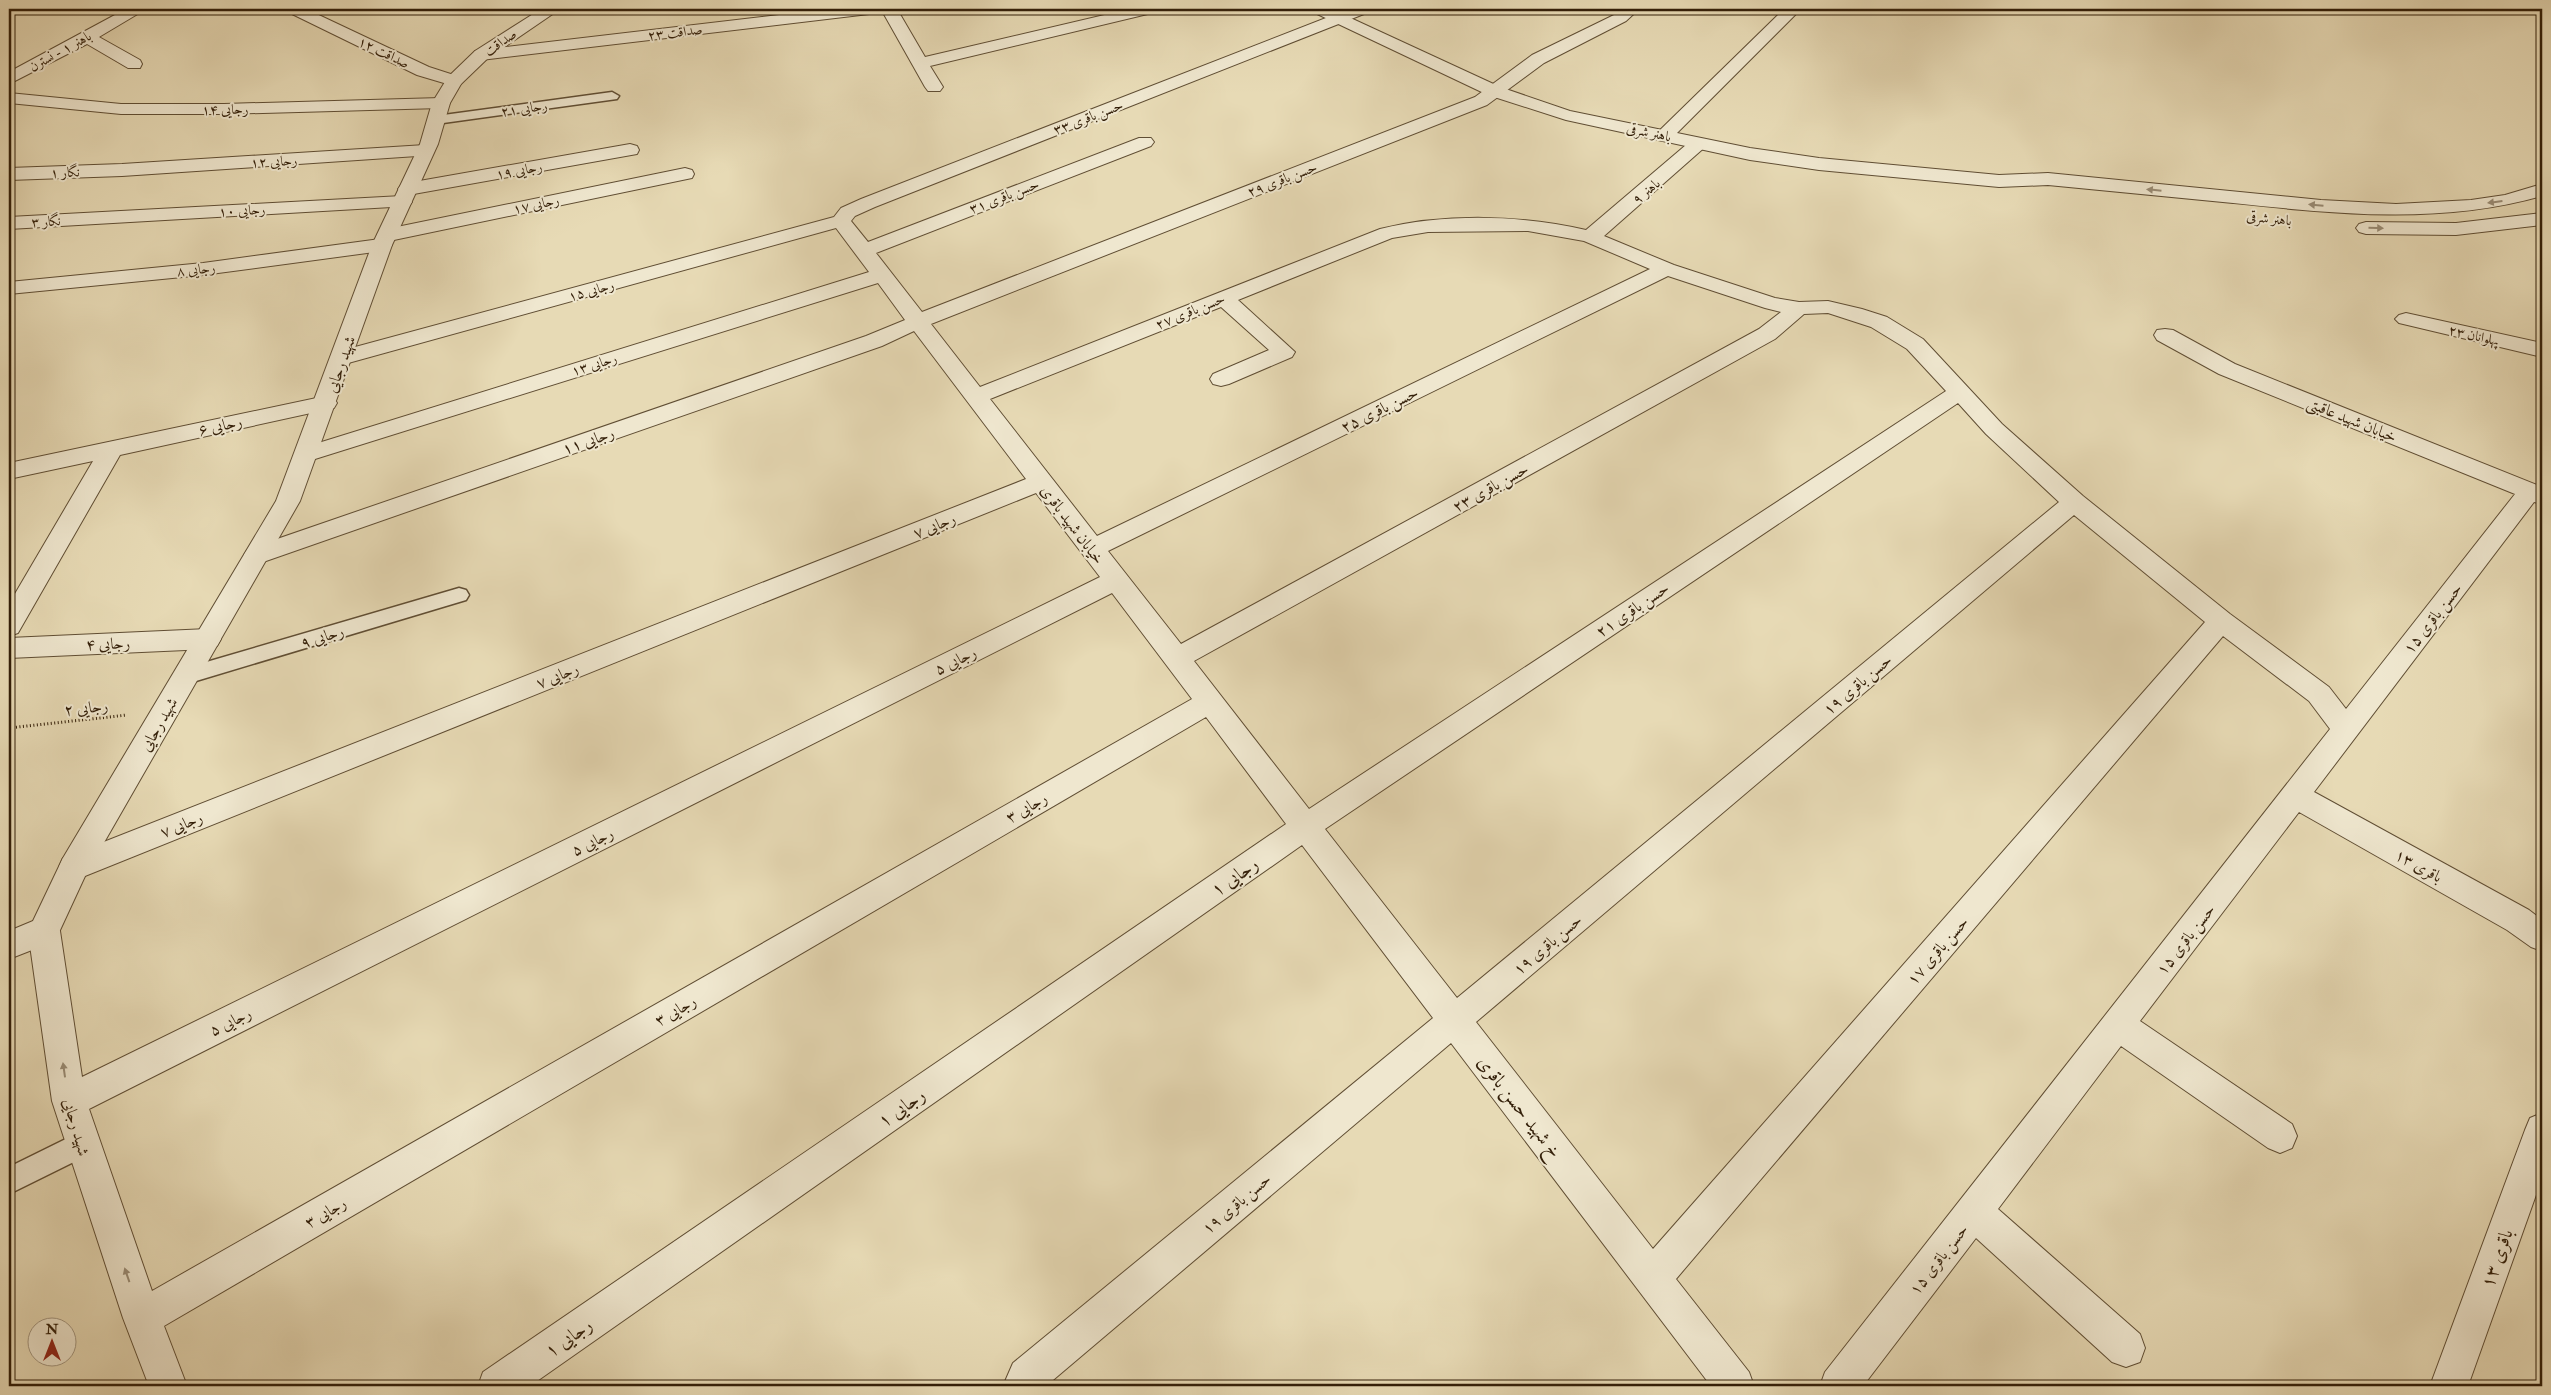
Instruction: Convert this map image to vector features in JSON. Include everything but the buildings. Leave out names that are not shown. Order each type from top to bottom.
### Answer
[{"type":"street","name":"باهنر ۱ - نسترن","points":[[9,79],[138,9]]},
{"type":"street","name":"صداقت ۱۲","points":[[294,9],[422,71],[454,81]]},
{"type":"street","name":"صداقت","points":[[454,81],[481,55],[552,9]]},
{"type":"street","name":"صداقت ۲۳","points":[[481,55],[869,9]]},
{"type":"street","points":[[889,9],[934,87]]},
{"type":"street","points":[[920,63],[1150,9]]},
{"type":"street","name":"باهنر شرقی","points":[[1319,9],[1494,91],[1566,115],[1699,143],[1819,164],[1998,181],[2048,179],[2381,210],[2457,206],[2505,201],[2542,190]]},
{"type":"street","name":"حسن باقری ۳۳","points":[[840,222],[848,212],[1363,9]]},
{"type":"street","name":"حسن باقری ۲۹","points":[[918,323],[957,305],[1481,101],[1538,59],[1620,18],[1631,9]]},
{"type":"street","points":[[1665,135],[1793,9]]},
{"type":"street","points":[[87,37],[134,64]]},
{"type":"street","name":"شهید رجایی","points":[[168,1386],[142,1318],[69,1101],[44,931],[74,867],[288,501],[307,454],[384,240],[425,151],[438,111],[454,81]]},
{"type":"street","name":"رجایی ۱۴","points":[[9,98],[121,109],[438,111]]},
{"type":"street","name":"حسن باقری ۳۱","points":[[863,251],[1145,142]]},
{"type":"street","name":"باهنر ۹","points":[[1590,236],[1649,189],[1699,143]]},
{"type":"street","name":"رجایی ۱۹","points":[[405,196],[630,150]]},
{"type":"street","name":"رجایی ۱۲","points":[[122,170],[425,151]]},
{"type":"street","name":"نگار ۱","points":[[9,174],[122,170]]},
{"type":"street","name":"رجایی ۱۷","points":[[384,240],[685,174]]},
{"type":"street","name":"باهنر شرقی","points":[[1998,181],[2064,198],[2371,228],[2456,229],[2538,222]]},
{"type":"street","name":"رجایی ۱۰","points":[[82,219],[405,196]]},
{"type":"street","name":"نگار ۳","points":[[9,223],[82,219]]},
{"type":"street","name":"خیابان شهید باقری","points":[[840,222],[1305,827]]},
{"type":"street","name":"رجایی ۱۵","points":[[342,358],[840,222]]},
{"type":"street","name":"حسن باقری ۲۷","points":[[975,397],[1387,233],[1407,228],[1528,225],[1590,236],[1667,269],[1772,304],[1799,308],[1828,307],[1855,313],[1879,322],[1915,344],[1994,429],[2074,502],[2221,622],[2319,694],[2346,729]]},
{"type":"street","name":"رجایی ۸","points":[[9,288],[203,269],[384,240]]},
{"type":"street","name":"حسن باقری ۲۵","points":[[1091,548],[1667,269]]},
{"type":"street","name":"رجایی ۱۳","points":[[307,454],[881,275]]},
{"type":"street","points":[[1221,379],[1284,352],[1224,298]]},
{"type":"street","name":"حسن باقری ۲۳","points":[[1176,659],[1767,334],[1799,308]]},
{"type":"street","name":"پهلوانان ۲۳","points":[[2406,319],[2542,350]]},
{"type":"street","name":"رجایی ۱۱","points":[[257,555],[874,342],[918,323]]},
{"type":"street","name":"خیابان شهید عاقبتی","points":[[2165,335],[2227,369],[2536,493]]},
{"type":"street","name":"حسن باقری ۲۱","points":[[1305,827],[1959,392]]},
{"type":"street","name":"رجایی ۶","points":[[9,470],[326,402]]},
{"type":"street","points":[[9,626],[113,447]]},
{"type":"street","name":"رجایی ۷","points":[[74,867],[1041,482]]},
{"type":"street","name":"حسن باقری ۱۵","points":[[1840,1386],[2346,729],[2536,493]]},
{"type":"street","name":"حسن باقری ۱۹","points":[[1022,1386],[1027,1377],[2074,502]]},
{"type":"street","name":"رجایی ۵","points":[[69,1101],[1116,580]]},
{"type":"street","name":"حسن باقری ۱۷","points":[[1652,1278],[2221,622]]},
{"type":"street","name":"رجایی ۴","points":[[9,648],[208,639]]},
{"type":"street","name":"رجایی ۳","points":[[142,1318],[1209,702]]},
{"type":"street","name":"باقری ۱۳","points":[[2295,796],[2518,920],[2542,937]]},
{"type":"street","name":"خ شهید حسن باقری","points":[[1305,827],[1735,1386]]},
{"type":"street","name":"رجایی ۱","points":[[497,1386],[1305,827]]},
{"type":"street","points":[[9,945],[44,931]]},
{"type":"street","points":[[2118,1025],[2280,1136]]},
{"type":"street","name":"باقری ۱۳","points":[[2449,1386],[2542,1130]]},
{"type":"street","points":[[1974,1212],[2126,1348]]},
{"type":"lane","name":"رجایی ۲۱","points":[[438,111],[612,96]]},
{"type":"lane","name":"رجایی ۹","points":[[186,676],[459,595]]},
{"type":"lane","points":[[9,1181],[82,1144]]},
{"type":"path","name":"رجایی ۲","points":[[9,728],[166,711]]}]
